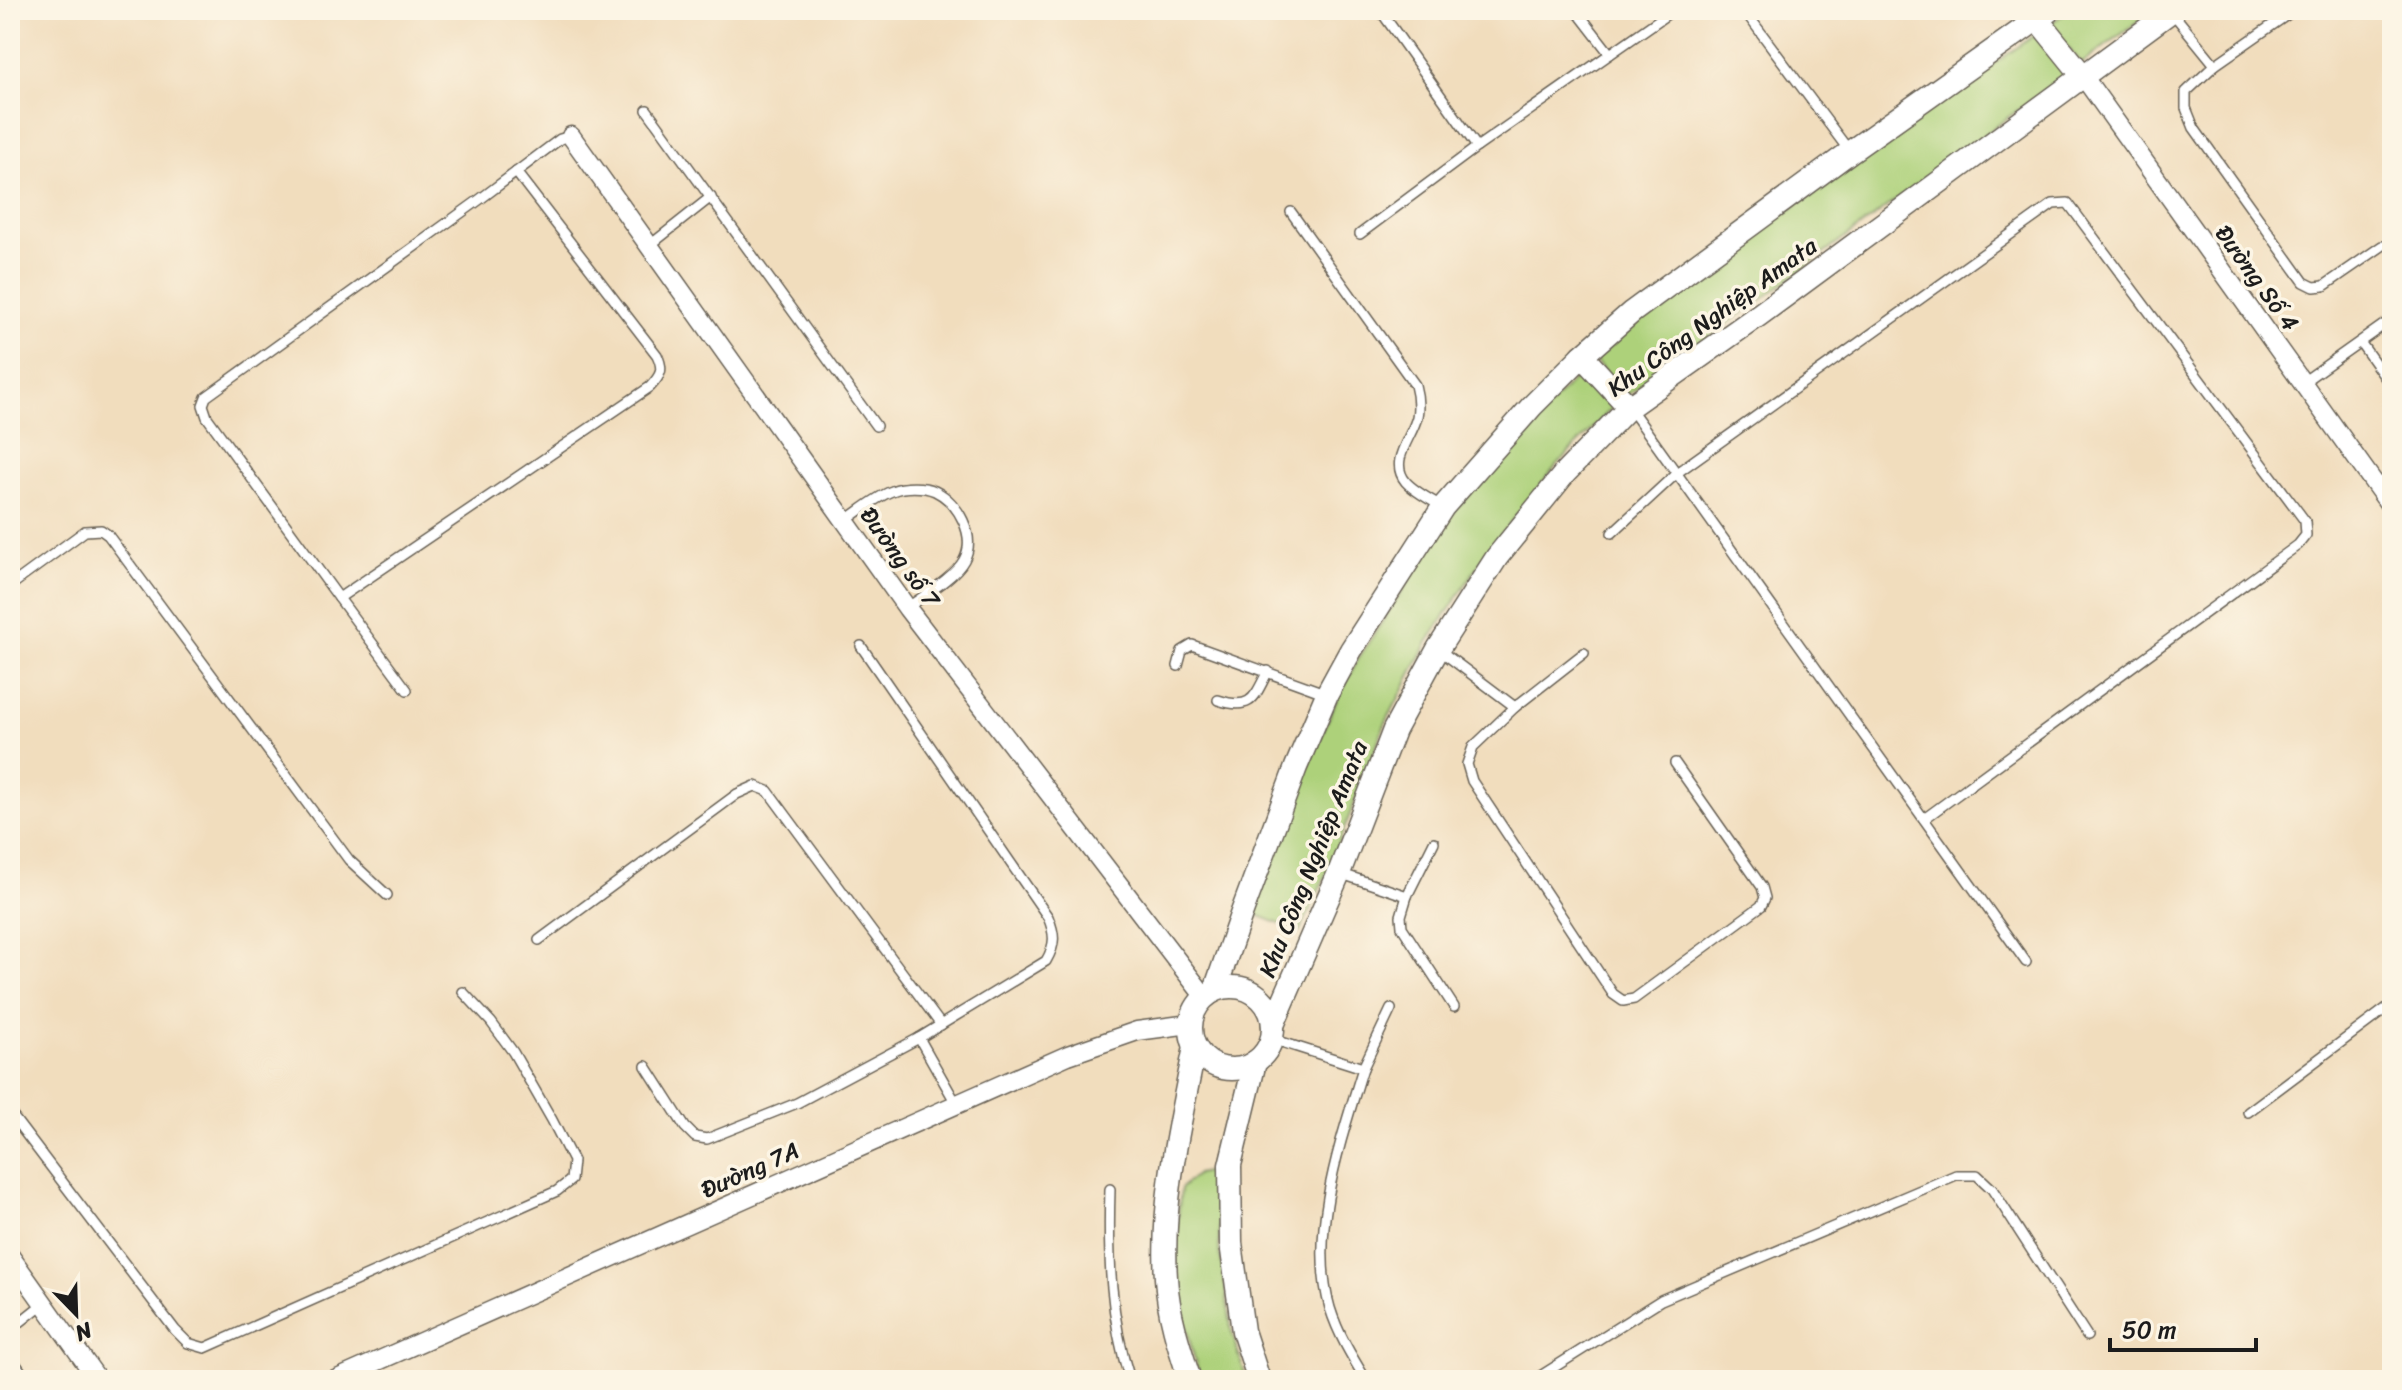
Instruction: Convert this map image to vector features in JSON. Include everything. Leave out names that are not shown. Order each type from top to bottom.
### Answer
[{"type":"street","name":"Khu Công Nghiệp Amata","points":[[1272,1032],[1339,873],[1394,730],[1438,649],[1497,557],[1565,473],[1629,407],[1759,315],[2172,10]]},
{"type":"street","name":"Khu Công Nghiệp Amata","points":[[1210,993],[1327,694],[1351,650],[1443,507],[1532,406],[1632,312],[2044,14]]},
{"type":"street","points":[[2044,14],[2083,76]]},
{"type":"street","name":"Đường Số 4","points":[[2083,76],[2392,508]]},
{"type":"street","name":"Đường số 7","points":[[571,136],[907,608],[1210,993]]},
{"type":"street","points":[[1582,356],[1629,407]]},
{"type":"street","points":[[1229,987],[1241,988],[1255,993],[1268,1008],[1272,1032],[1265,1052],[1255,1062],[1229,1070],[1202,1057],[1195,1047],[1190,1024],[1198,1004],[1210,993],[1229,987]]},
{"type":"street","name":"Đường 7A","points":[[335,1380],[1068,1055],[1137,1031],[1190,1024]]},
{"type":"street","points":[[1190,1380],[1176,1337],[1166,1280],[1166,1229],[1173,1158],[1195,1047]]},
{"type":"street","points":[[1255,1062],[1230,1165],[1230,1212],[1243,1331],[1259,1380]]},
{"type":"street","points":[[10,1256],[98,1380]]},
{"type":"lane","points":[[1380,10],[1477,147]]},
{"type":"lane","points":[[1576,10],[1610,54]]},
{"type":"lane","points":[[1360,234],[1477,147],[1673,10]]},
{"type":"lane","points":[[1744,10],[1850,152]]},
{"type":"lane","points":[[2172,10],[2215,65]]},
{"type":"lane","points":[[2294,10],[2215,65],[2186,92],[2186,108],[2194,128],[2304,282],[2314,287],[2324,286],[2382,246]]},
{"type":"lane","points":[[647,110],[876,426]]},
{"type":"lane","points":[[407,690],[207,417],[203,405],[206,397],[560,139],[571,136]]},
{"type":"lane","points":[[339,598],[650,387],[661,375],[662,365],[657,355],[516,172]]},
{"type":"lane","points":[[649,246],[711,197]]},
{"type":"lane","points":[[1612,533],[1678,472],[2053,204],[2068,203],[2305,521],[2306,535],[2298,545],[1924,819]]},
{"type":"lane","points":[[1291,212],[1415,385],[1419,400],[1417,419],[1400,457],[1400,472],[1407,484],[1443,507]]},
{"type":"lane","points":[[2303,382],[2392,319]]},
{"type":"lane","points":[[2360,342],[2392,387]]},
{"type":"lane","points":[[1629,407],[2026,962]]},
{"type":"lane","points":[[845,521],[892,491],[914,487],[935,491],[951,502],[963,519],[969,543],[964,560],[907,608]]},
{"type":"lane","points":[[10,586],[85,531],[101,530],[108,535],[349,860],[387,895]]},
{"type":"lane","points":[[1178,666],[1182,651],[1192,645],[1327,694]]},
{"type":"lane","points":[[646,1066],[685,1127],[695,1137],[707,1139],[797,1103],[919,1038],[1046,961],[1054,948],[1055,933],[1048,917],[861,646]]},
{"type":"lane","points":[[1438,649],[1515,707]]},
{"type":"lane","points":[[1584,653],[1515,707],[1473,747],[1467,764],[1472,781],[1613,994],[1623,1001],[1634,999],[1761,906],[1765,898],[1762,887],[1675,763]]},
{"type":"lane","points":[[1218,700],[1236,706],[1246,704],[1254,698],[1268,671]]},
{"type":"lane","points":[[539,940],[737,794],[755,786],[768,791],[941,1025]]},
{"type":"lane","points":[[1434,842],[1407,896],[1401,916],[1402,927],[1454,1007]]},
{"type":"lane","points":[[1339,873],[1407,896]]},
{"type":"lane","points":[[10,1113],[175,1330],[188,1343],[205,1348],[557,1191],[571,1180],[573,1161],[513,1052],[463,992]]},
{"type":"lane","points":[[2248,1112],[2392,1004]]},
{"type":"lane","points":[[1366,1380],[1340,1336],[1329,1305],[1323,1232],[1340,1142],[1363,1068],[1391,1009]]},
{"type":"lane","points":[[1272,1032],[1363,1068]]},
{"type":"lane","points":[[919,1038],[957,1105]]},
{"type":"lane","points":[[1534,1380],[1661,1300],[1956,1175],[1977,1175],[1992,1189],[2087,1336]]},
{"type":"lane","points":[[1110,1189],[1111,1286],[1130,1380]]},
{"type":"lane","points":[[10,1330],[44,1303]]},
{"type":"lane","points":[[10,1356],[27,1380]]},
{"type":"green space","points":[[2069,10],[2154,10],[2081,64],[2050,24]]},
{"type":"green space","points":[[2039,32],[2071,71],[1753,306],[1627,395],[1594,360],[1639,321],[1856,161]]},
{"type":"green space","points":[[1585,368],[1617,403],[1557,465],[1486,553],[1428,642],[1384,726],[1329,868],[1300,932],[1252,913],[1305,773],[1338,697],[1360,656],[1452,514]]},
{"type":"green space","points":[[1210,1171],[1219,1175],[1219,1246],[1232,1333],[1247,1380],[1201,1380],[1182,1307],[1176,1259],[1181,1188],[1197,1174]]}]
